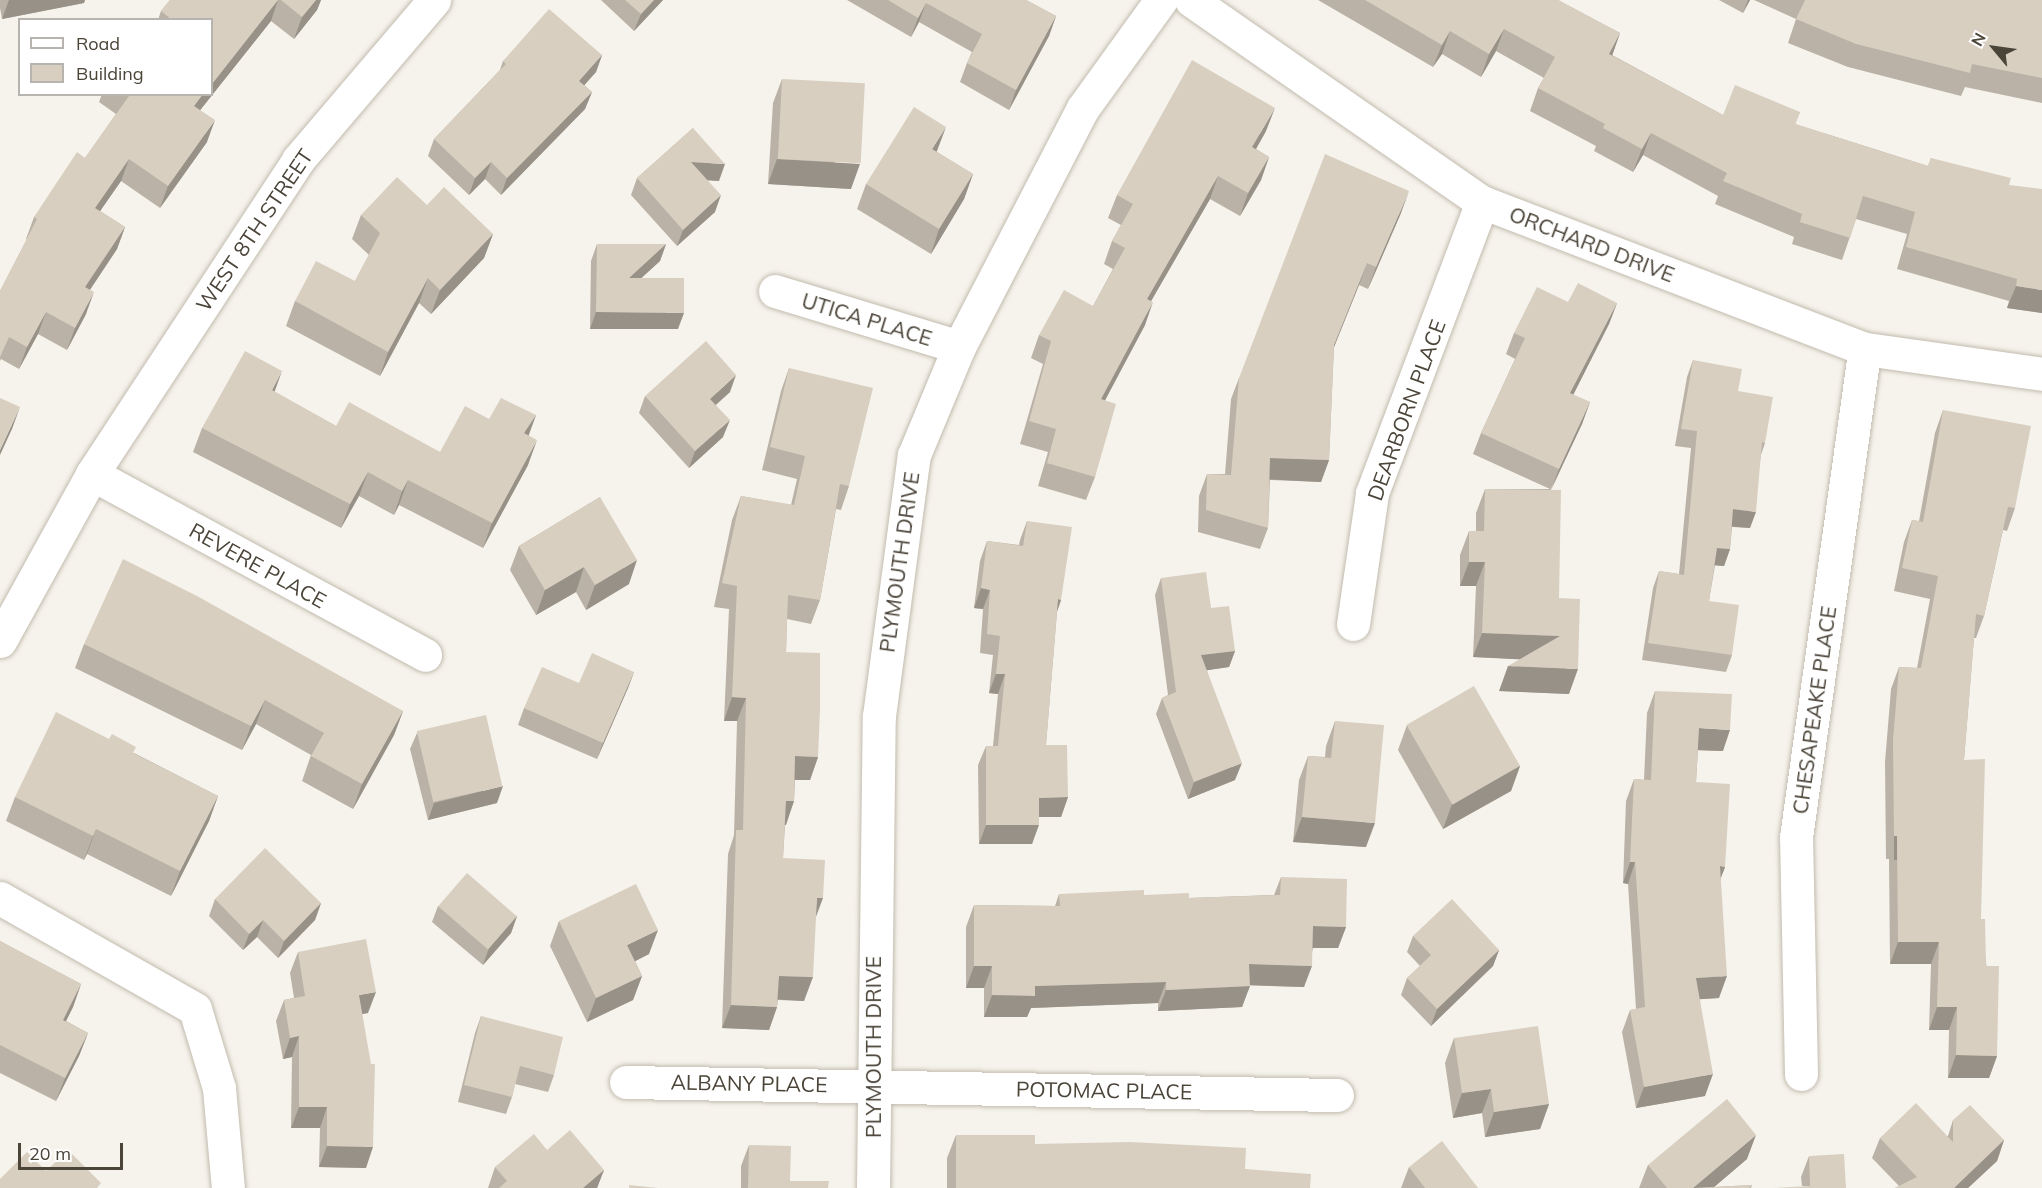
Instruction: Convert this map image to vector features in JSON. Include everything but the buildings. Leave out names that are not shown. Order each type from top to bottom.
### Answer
[{"type":"street","name":"WEST 8TH STREET","points":[[0,641],[92,474],[298,160],[434,0]]},
{"type":"street","name":"PLYMOUTH DRIVE","points":[[873,1188],[872,1085],[879,716],[914,456],[960,347],[1083,108],[1161,0]]},
{"type":"street","name":"ORCHARD DRIVE","points":[[1191,0],[1482,202],[1865,349],[2042,374]]},
{"type":"street","name":"DEARBORN PLACE","points":[[1353,624],[1372,493],[1482,202]]},
{"type":"street","name":"UTICA PLACE","points":[[775,291],[960,347]]},
{"type":"street","name":"CHESAPEAKE PLACE","points":[[1801,1074],[1796,837],[1865,349]]},
{"type":"street","name":"REVERE PLACE","points":[[92,474],[425,656]]},
{"type":"street","points":[[0,898],[195,1009],[219,1088],[228,1188]]},
{"type":"street","name":"ALBANY PLACE","points":[[626,1082],[872,1085]]},
{"type":"street","name":"POTOMAC PLACE","points":[[872,1085],[1338,1095]]}]
